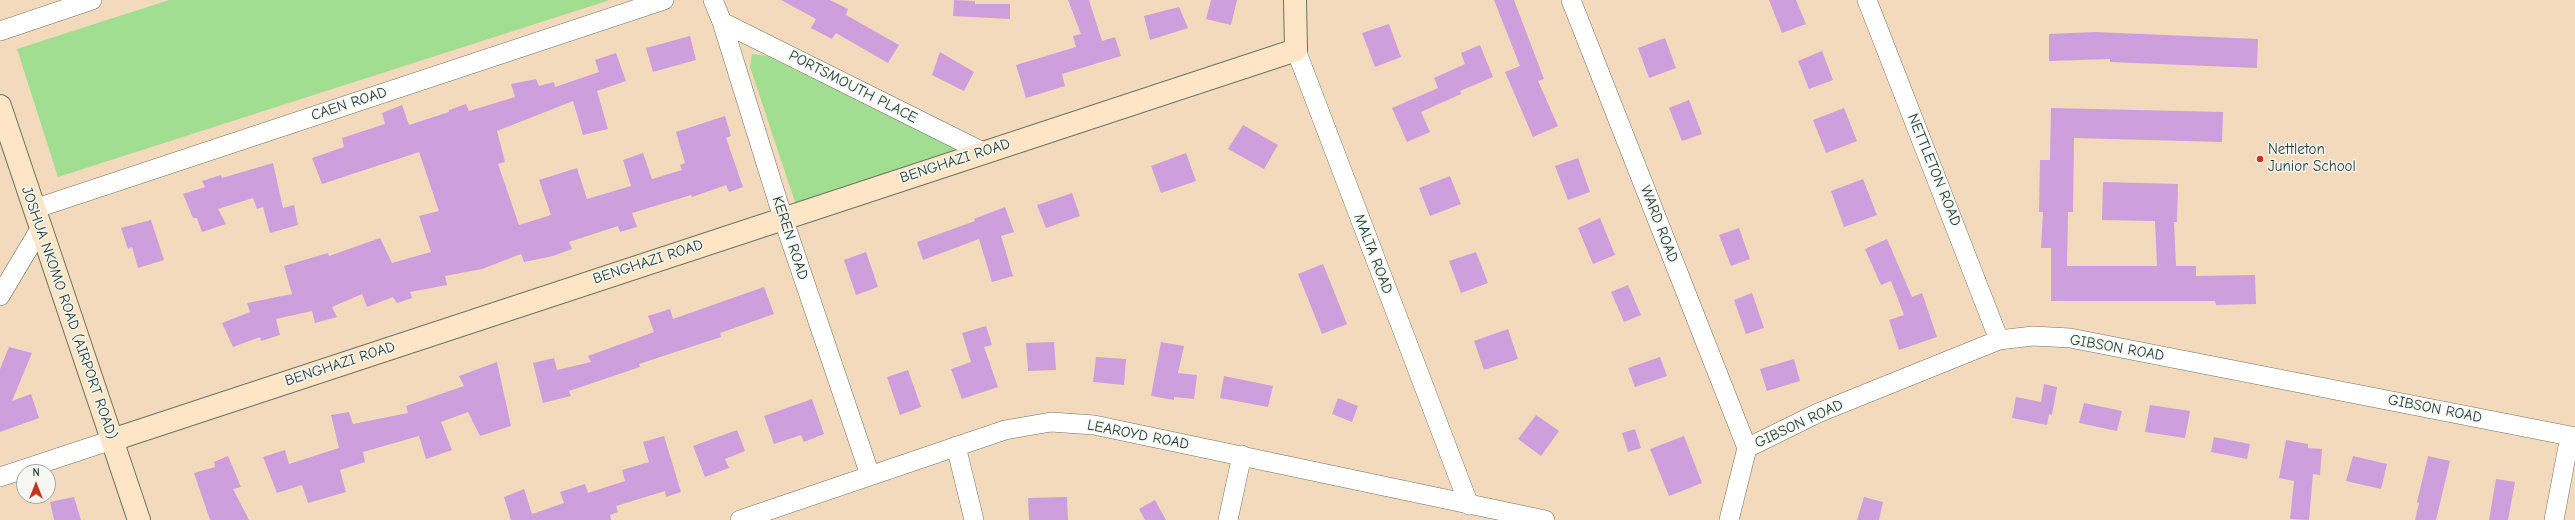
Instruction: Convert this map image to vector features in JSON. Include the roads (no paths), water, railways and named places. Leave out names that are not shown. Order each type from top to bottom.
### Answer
[{"type":"street","points":[[0,31],[92,0]]},
{"type":"street","name":"CAEN ROAD","points":[[34,209],[664,0]]},
{"type":"street","name":"KEREN ROAD","points":[[713,0],[722,22],[783,218],[870,475]]},
{"type":"street","name":"MALTA ROAD","points":[[1295,0],[1296,50],[1468,505]]},
{"type":"street","name":"WARD ROAD","points":[[1571,0],[1747,448]]},
{"type":"street","name":"NETTLETON ROAD","points":[[1866,0],[1999,340]]},
{"type":"street","name":"PORTSMOUTH PLACE","points":[[722,22],[983,152]]},
{"type":"street","name":"BENGHAZI ROAD","points":[[0,478],[783,218],[1296,50]]},
{"type":"street","name":"JOSHUA NKOMO ROAD (AIRPORT ROAD)","points":[[0,106],[40,230],[139,520]]},
{"type":"street","points":[[0,296],[40,230]]},
{"type":"street","name":"GIBSON ROAD","points":[[1730,520],[1747,448],[1818,413],[1999,340],[2034,336],[2070,338],[2572,437]]},
{"type":"street","name":"LEAROYD ROAD","points":[[740,520],[1005,430],[1051,422],[1094,425],[1545,520]]},
{"type":"street","points":[[2554,520],[2572,437]]},
{"type":"street","points":[[956,446],[974,520]]},
{"type":"street","points":[[1228,520],[1242,455]]},
{"type":"place","name":"Nettleton Junior School","points":[[2260,159]]}]
